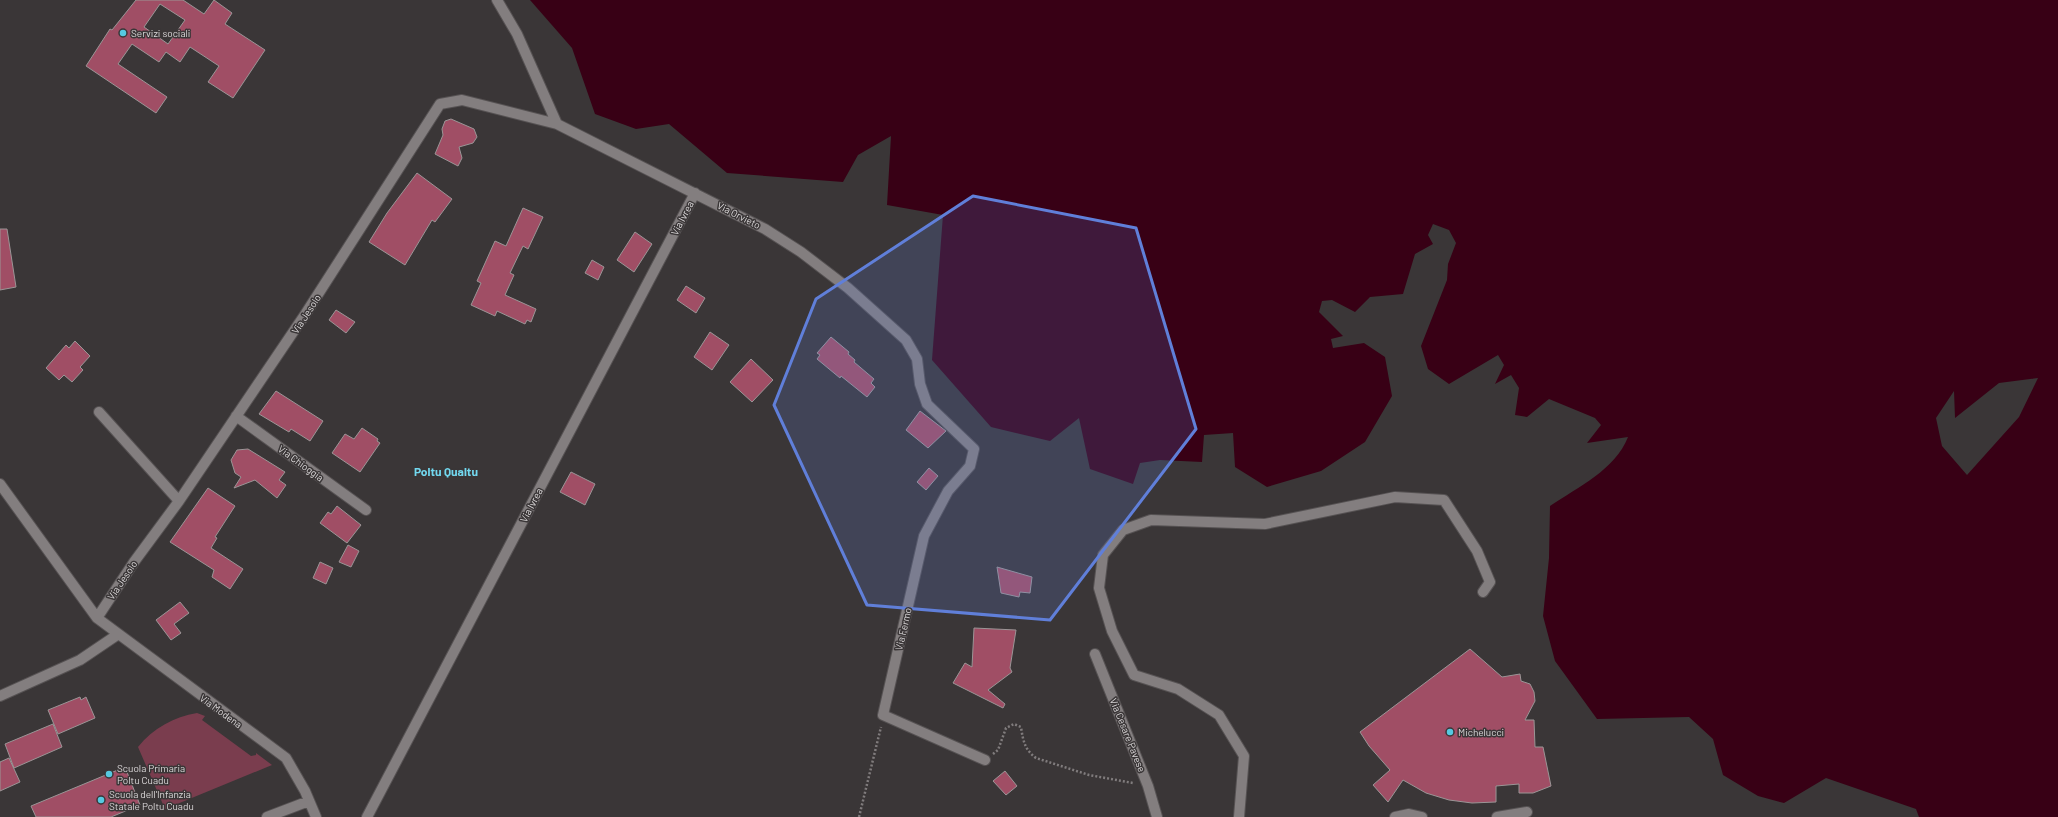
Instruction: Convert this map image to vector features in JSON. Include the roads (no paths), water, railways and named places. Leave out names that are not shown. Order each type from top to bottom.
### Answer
[{"type":"street","points":[[497,0],[517,34],[557,124]]},
{"type":"street","name":"Via Jesolo","points":[[97,618],[134,562],[179,501],[306,313],[440,104],[462,100],[557,124]]},
{"type":"street","name":"Via Orvieto","points":[[557,124],[765,229],[802,252],[848,288],[906,340],[917,358],[920,384],[927,404],[974,449]]},
{"type":"street","name":"Via Ivrea","points":[[367,817],[695,193]]},
{"type":"street","points":[[99,412],[179,501]]},
{"type":"street","name":"Via Chioggia","points":[[236,416],[366,510]]},
{"type":"street","name":"Via Fermo","points":[[974,449],[970,466],[948,491],[924,536],[883,715],[985,760]]},
{"type":"street","name":"Via Modena","points":[[0,484],[97,618],[286,758],[309,800],[316,817]]},
{"type":"street","points":[[1239,817],[1244,756],[1219,716],[1178,689],[1134,675],[1112,631],[1099,588],[1103,555],[1124,530],[1151,520],[1265,524],[1395,497],[1444,500],[1477,551],[1490,582],[1483,592]]},
{"type":"street","points":[[0,696],[80,660],[117,634]]},
{"type":"street","name":"Via Cesare Pavese","points":[[1095,654],[1148,786],[1157,817]]},
{"type":"street","points":[[267,817],[309,800]]},
{"type":"street","points":[[1497,817],[1528,812]]},
{"type":"street","points":[[1395,817],[1409,814],[1422,817]]},
{"type":"place","name":"Servizi sociali","points":[[123,33]]},
{"type":"place","name":"Michelucci","points":[[1450,732]]},
{"type":"place","name":"Scuola Primaria Poltu Cuadu","points":[[109,774]]},
{"type":"place","name":"Scuola dell'Infanzia Statale Poltu Cuadu","points":[[101,800]]},
{"type":"district","name":"Poltu Qualtu","points":[[446,472]]}]
